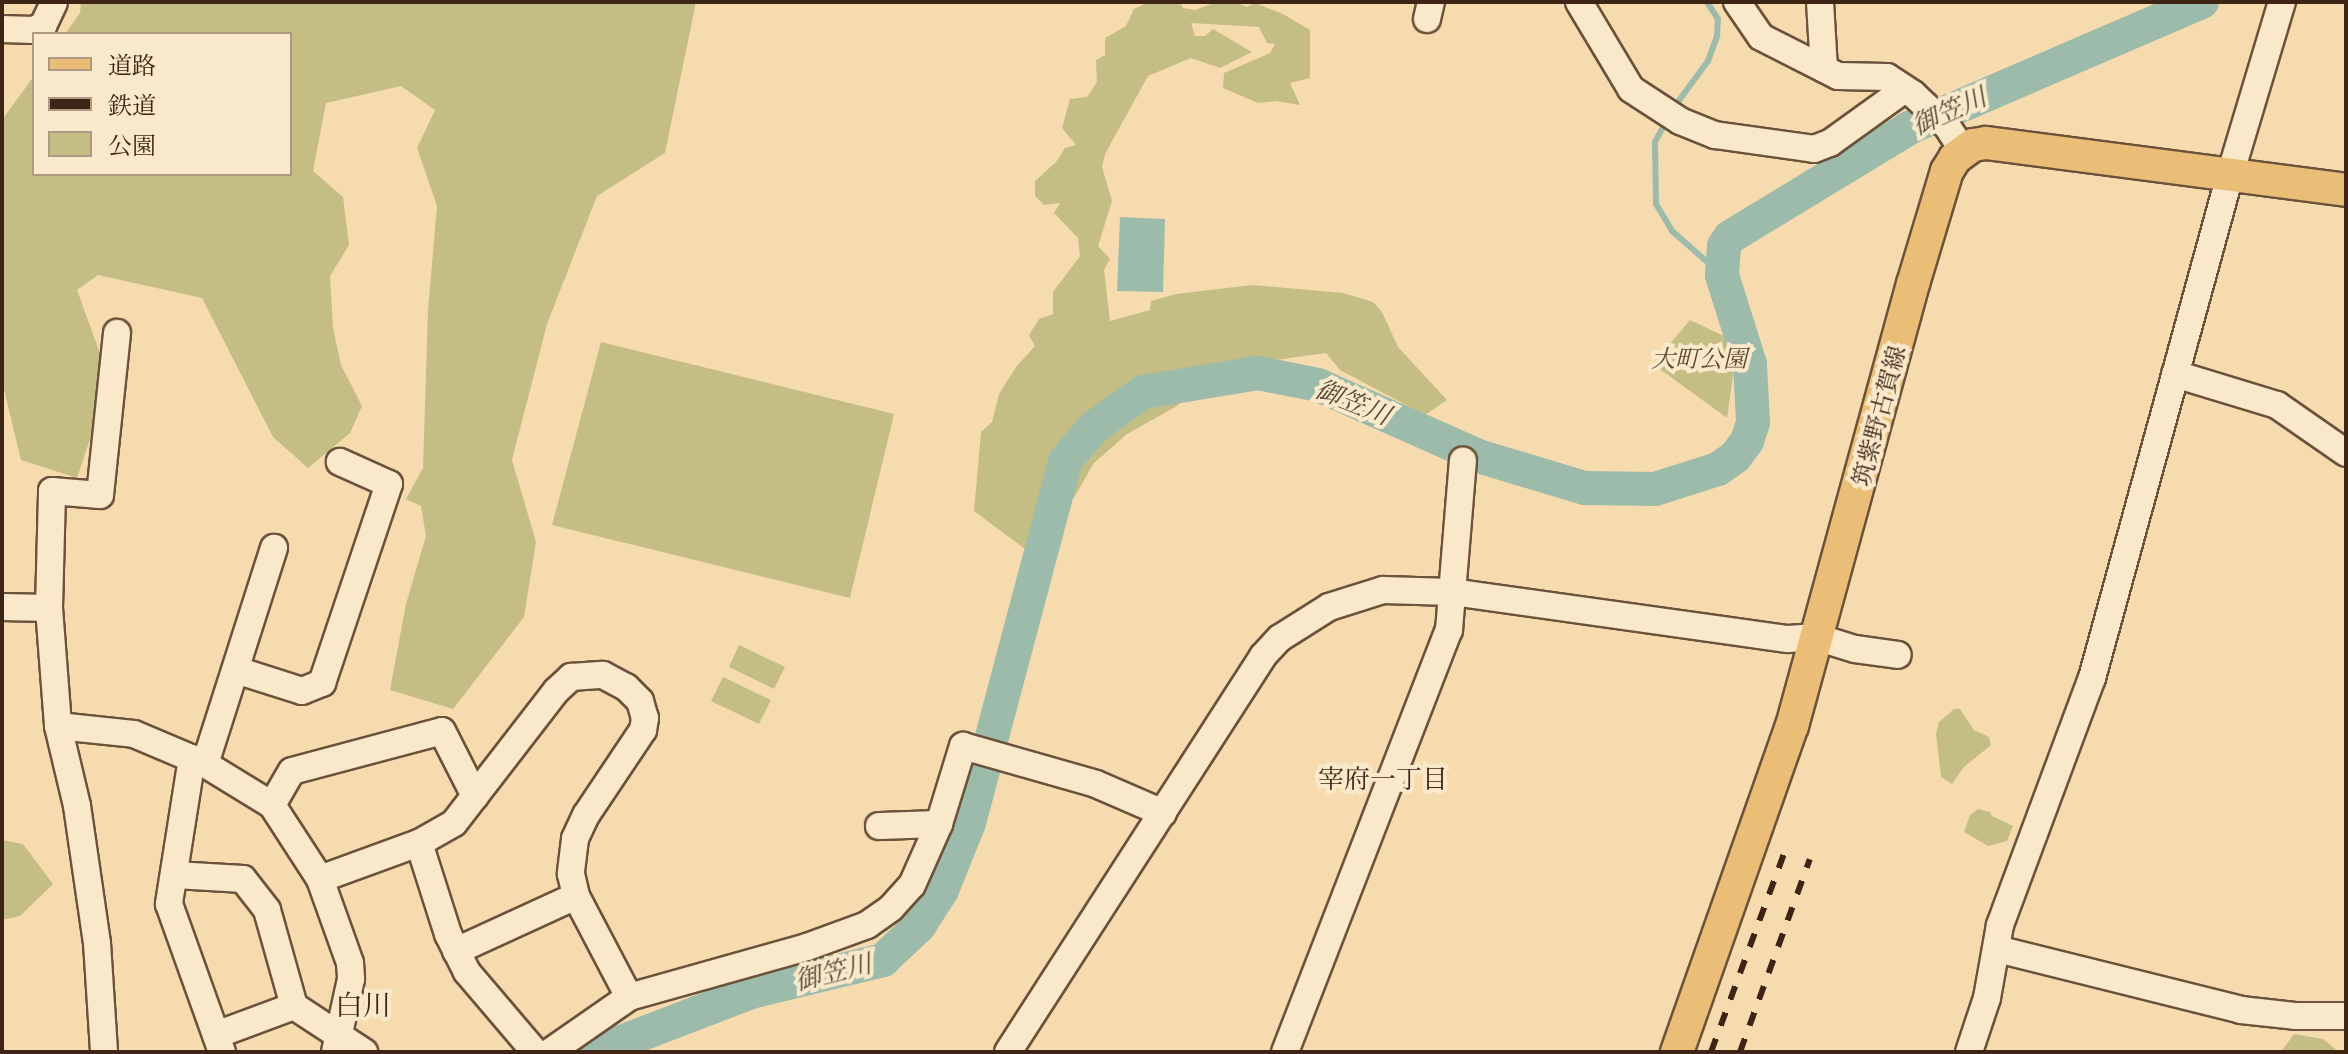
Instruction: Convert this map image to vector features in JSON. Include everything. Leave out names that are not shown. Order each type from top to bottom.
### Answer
[{"type":"main road","points":[[1955,139],[2346,190]]},
{"type":"main road","name":"筑紫野古賀線","points":[[1677,1052],[1792,726],[1955,139]]},
{"type":"street","points":[[2,29],[33,30],[43,26],[54,2]]},
{"type":"street","points":[[1579,2],[1631,89],[1671,116],[1732,140],[1814,149],[1830,143],[1909,92]]},
{"type":"street","points":[[1737,2],[1761,37],[1843,78],[1887,77],[1909,92],[1955,139]]},
{"type":"street","points":[[1820,2],[1824,69]]},
{"type":"street","points":[[1969,1052],[1987,998],[2000,925],[2092,678],[2230,175],[2282,2]]},
{"type":"street","points":[[104,1052],[97,943],[77,806],[58,726],[49,608],[52,491],[100,495],[117,333]]},
{"type":"street","points":[[2175,374],[2277,405],[2346,453]]},
{"type":"street","points":[[1285,1052],[1449,630],[1463,461]]},
{"type":"street","points":[[236,670],[302,691],[322,683],[389,484],[340,462]]},
{"type":"street","points":[[274,548],[236,670],[198,761],[169,904],[219,1043],[294,1006]]},
{"type":"street","points":[[1008,1052],[1263,656],[1280,638],[1318,613],[1357,596],[1383,590],[1452,592],[1788,639],[1816,637],[1855,649],[1898,655]]},
{"type":"street","points":[[2,607],[49,608]]},
{"type":"street","points":[[320,879],[419,843],[454,823],[571,677],[603,675],[626,687],[640,701],[645,718],[643,730],[586,815],[575,839],[570,861],[576,896],[629,997]]},
{"type":"street","points":[[58,726],[121,730],[198,761],[272,805],[320,879],[350,963],[351,979],[338,1044]]},
{"type":"street","points":[[272,805],[292,771],[442,731],[475,796]]},
{"type":"street","points":[[550,1052],[629,997],[807,947],[867,925],[891,908],[912,885],[939,824],[963,746],[1096,784],[1163,813]]},
{"type":"street","points":[[879,826],[939,824]]},
{"type":"street","points":[[419,843],[456,951],[467,972],[535,1052]]},
{"type":"street","points":[[175,875],[243,879],[267,910],[294,1006],[338,1044],[364,1052]]},
{"type":"street","points":[[456,951],[576,896]]},
{"type":"street","points":[[1997,949],[2241,1010],[2295,1016],[2346,1016]]},
{"type":"green space","points":[[81,2],[696,2],[665,153],[597,196],[547,324],[512,460],[536,542],[524,617],[453,709],[390,690],[406,604],[426,536],[421,506],[406,499],[423,468],[428,310],[437,206],[417,148],[435,110],[401,86],[326,103],[313,171],[343,197],[349,245],[330,276],[333,328],[341,365],[362,406],[350,433],[308,468],[273,437],[202,298],[98,275],[77,290],[101,356],[97,418],[77,478],[21,460],[2,381],[2,120],[32,79],[32,176],[292,176],[292,32],[66,32],[80,13]]},
{"type":"green space","points":[[1149,2],[1180,2],[1183,8],[1195,10],[1217,2],[1235,2],[1247,7],[1255,3],[1283,14],[1310,30],[1310,78],[1290,83],[1300,105],[1276,101],[1258,103],[1223,88],[1224,73],[1270,53],[1275,44],[1267,43],[1259,27],[1191,23],[1195,36],[1205,36],[1213,29],[1252,52],[1220,68],[1191,58],[1148,76],[1105,154],[1102,167],[1112,201],[1098,246],[1110,259],[1104,270],[1110,321],[1150,310],[1151,301],[1176,294],[1252,285],[1343,293],[1373,302],[1382,312],[1398,347],[1447,400],[1425,415],[1340,370],[1326,353],[1211,369],[1177,406],[1127,434],[1094,463],[1065,513],[1042,614],[1032,615],[1025,549],[974,511],[981,432],[992,422],[999,394],[1016,367],[1035,346],[1029,335],[1039,319],[1053,314],[1053,292],[1080,256],[1078,238],[1054,213],[1060,203],[1044,205],[1035,196],[1035,181],[1056,162],[1065,148],[1076,145],[1062,128],[1070,99],[1087,97],[1097,82],[1096,60],[1105,55],[1105,38],[1126,26],[1134,9]]},
{"type":"green space","name":"大町公園","points":[[1690,320],[1728,338],[1734,369],[1727,418],[1653,364]]},
{"type":"green space","points":[[601,342],[894,414],[850,598],[552,525]]},
{"type":"green space","points":[[739,645],[785,667],[774,689],[729,667]]},
{"type":"green space","points":[[723,677],[771,700],[759,724],[711,701]]},
{"type":"green space","points":[[1954,709],[1960,709],[1974,730],[1989,737],[1991,745],[1964,767],[1952,784],[1941,777],[1936,734],[1939,722]]},
{"type":"green space","points":[[1978,809],[1990,812],[2013,826],[2007,841],[1988,846],[1964,832],[1970,815]]},
{"type":"green space","points":[[2,840],[23,844],[53,884],[20,916],[2,920]]},
{"type":"green space","points":[[2294,1034],[2323,1039],[2339,1052],[2281,1052]]},
{"type":"shaded area","points":[[1120,217],[1165,219],[1163,292],[1117,291]]},
{"type":"waterway","points":[[1672,110],[1708,61],[1717,36],[1718,19],[1707,2]]},
{"type":"waterway","name":"御笠川","points":[[595,1052],[751,992],[883,960],[919,926],[942,890],[969,823],[1065,461],[1094,427],[1143,392],[1258,373],[1318,385],[1478,456],[1585,488],[1655,489],[1718,469],[1735,457],[1747,441],[1753,422],[1750,364],[1722,275],[1724,246],[1730,237],[1909,128],[2202,2]]},
{"type":"waterway","points":[[1667,120],[1655,142],[1656,204],[1672,231],[1722,275]]},
{"type":"railway","points":[[1711,1052],[1785,851]]},
{"type":"railway","points":[[1740,1052],[1810,859]]},
{"type":"district","name":"宰府一丁目","points":[[1383,779]]},
{"type":"district","name":"白川","points":[[363,1005]]}]
